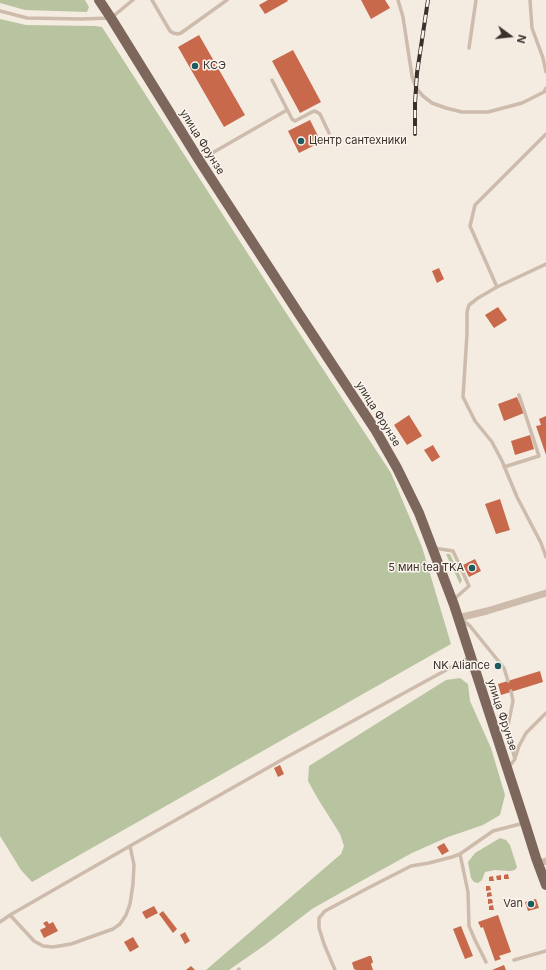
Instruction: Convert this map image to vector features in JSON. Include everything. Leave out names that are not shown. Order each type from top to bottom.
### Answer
[{"type":"main road","name":"улица Фрунзе","points":[[99,0],[294,308],[376,431],[397,468],[419,513],[453,601],[525,822],[542,863],[546,885]]},
{"type":"street","points":[[458,618],[546,593]]},
{"type":"lane","points":[[0,11],[27,18],[111,18],[133,0]]},
{"type":"lane","points":[[152,0],[170,31],[173,34],[178,34],[227,0]]},
{"type":"lane","points":[[398,0],[403,17],[412,76],[416,88],[432,103],[462,112],[488,112],[522,103],[544,92],[546,88]]},
{"type":"lane","points":[[469,48],[476,0]]},
{"type":"lane","points":[[530,0],[532,28],[543,58],[546,72]]},
{"type":"lane","points":[[272,80],[292,119],[295,121],[314,111],[317,112],[320,114],[329,133]]},
{"type":"lane","points":[[199,160],[287,110]]},
{"type":"lane","points":[[497,287],[470,226],[476,205],[546,134]]},
{"type":"lane","points":[[546,264],[497,287],[478,298],[470,305],[467,312],[463,397],[475,421],[492,442],[517,498],[541,543],[546,556]]},
{"type":"lane","points":[[504,467],[539,456],[519,395]]},
{"type":"lane","points":[[432,548],[454,551],[469,586],[453,601]]},
{"type":"lane","points":[[458,618],[470,626],[504,668],[508,681]]},
{"type":"lane","points":[[0,922],[285,758],[471,657]]},
{"type":"lane","points":[[511,691],[513,701],[507,730],[515,759]]},
{"type":"lane","points":[[507,769],[515,759],[519,746],[526,733],[546,713]]},
{"type":"lane","points":[[335,970],[319,928],[319,918],[325,911],[411,866],[429,863],[460,854],[493,830],[525,822]]},
{"type":"lane","points":[[10,915],[34,941],[43,946],[53,947],[71,944],[113,929],[120,924],[126,915],[130,904],[134,865],[130,846]]},
{"type":"lane","points":[[460,854],[468,892],[469,926],[486,962]]},
{"type":"lane","points":[[514,960],[546,951]]},
{"type":"green space","points":[[0,0],[85,0],[89,7],[87,12],[25,10],[0,3]]},
{"type":"green space","points":[[0,19],[26,25],[102,27],[391,473],[422,547],[451,644],[32,882],[21,870],[0,836]]},
{"type":"green space","points":[[446,554],[450,554],[462,580],[460,584]]},
{"type":"green space","points":[[460,678],[468,684],[470,701],[491,748],[505,795],[500,815],[483,825],[448,837],[412,853],[312,909],[229,970],[206,970],[341,854],[344,846],[340,834],[308,781],[309,766],[446,680]]},
{"type":"green space","points":[[500,838],[506,840],[510,845],[517,867],[515,870],[510,871],[495,870],[485,872],[482,880],[478,883],[474,882],[471,878],[468,862],[475,853]]},
{"type":"building","points":[[268,0],[288,1],[265,14],[259,5]]},
{"type":"building","points":[[361,0],[385,0],[390,8],[371,19]]},
{"type":"building","points":[[199,35],[245,115],[224,127],[178,47]]},
{"type":"building","points":[[293,50],[321,102],[300,113],[272,61]]},
{"type":"building","points":[[310,120],[321,142],[299,153],[288,131]]},
{"type":"building","points":[[439,268],[444,279],[437,283],[432,271]]},
{"type":"building","points":[[498,307],[507,320],[494,328],[485,315]]},
{"type":"building","points":[[517,397],[524,413],[504,421],[498,404]]},
{"type":"building","points":[[409,415],[422,436],[407,445],[394,425]]},
{"type":"building","points":[[546,416],[546,455],[536,426],[541,425],[539,419]]},
{"type":"building","points":[[530,435],[534,449],[515,455],[511,441]]},
{"type":"building","points":[[433,445],[440,457],[432,462],[424,450]]},
{"type":"building","points":[[500,499],[510,530],[496,534],[485,504]]},
{"type":"building","name":"5 мин tea TKA","points":[[475,559],[481,571],[469,577],[463,565]]},
{"type":"building","points":[[540,671],[543,682],[501,695],[498,684]]},
{"type":"building","points":[[280,765],[284,774],[278,777],[274,768]]},
{"type":"building","points":[[444,843],[449,851],[442,855],[437,847]]},
{"type":"building","points":[[508,874],[509,879],[504,879],[504,875]]},
{"type":"building","points":[[501,875],[501,880],[497,880],[496,876]]},
{"type":"building","points":[[493,876],[494,881],[489,881],[489,877]]},
{"type":"building","points":[[486,886],[490,886],[491,890],[486,891]]},
{"type":"building","points":[[491,892],[492,896],[487,897],[487,893]]},
{"type":"building","points":[[488,899],[492,899],[493,903],[488,904]]},
{"type":"building","points":[[536,899],[539,908],[528,911],[525,902]]},
{"type":"building","points":[[493,905],[494,910],[489,910],[489,906]]},
{"type":"building","points":[[154,906],[158,913],[146,919],[142,912]]},
{"type":"building","points":[[163,911],[177,929],[173,933],[159,914]]},
{"type":"building","points":[[498,915],[511,952],[499,956],[501,959],[495,961],[483,927],[481,928],[478,922]]},
{"type":"building","points":[[47,921],[49,924],[53,922],[58,931],[44,938],[40,930],[46,927],[43,923]]},
{"type":"building","points":[[461,926],[473,956],[465,959],[453,929]]},
{"type":"building","points":[[185,932],[190,941],[185,944],[180,935]]},
{"type":"building","points":[[133,937],[139,947],[130,952],[124,942]]},
{"type":"building","points":[[371,956],[373,962],[371,964],[373,970],[354,969],[353,962]]},
{"type":"building","points":[[504,965],[506,970],[492,970]]},
{"type":"building","points":[[191,966],[195,970],[186,970]]},
{"type":"railway","points":[[415,134],[417,73],[428,0]]},
{"type":"place","name":"КСЭ","points":[[195,66]]},
{"type":"place","name":"Центр сантехники","points":[[301,141]]},
{"type":"place","name":"5 мин tea TKA","points":[[472,568]]},
{"type":"place","name":"NK Aliance","points":[[498,666]]},
{"type":"place","name":"Van","points":[[531,904]]}]
